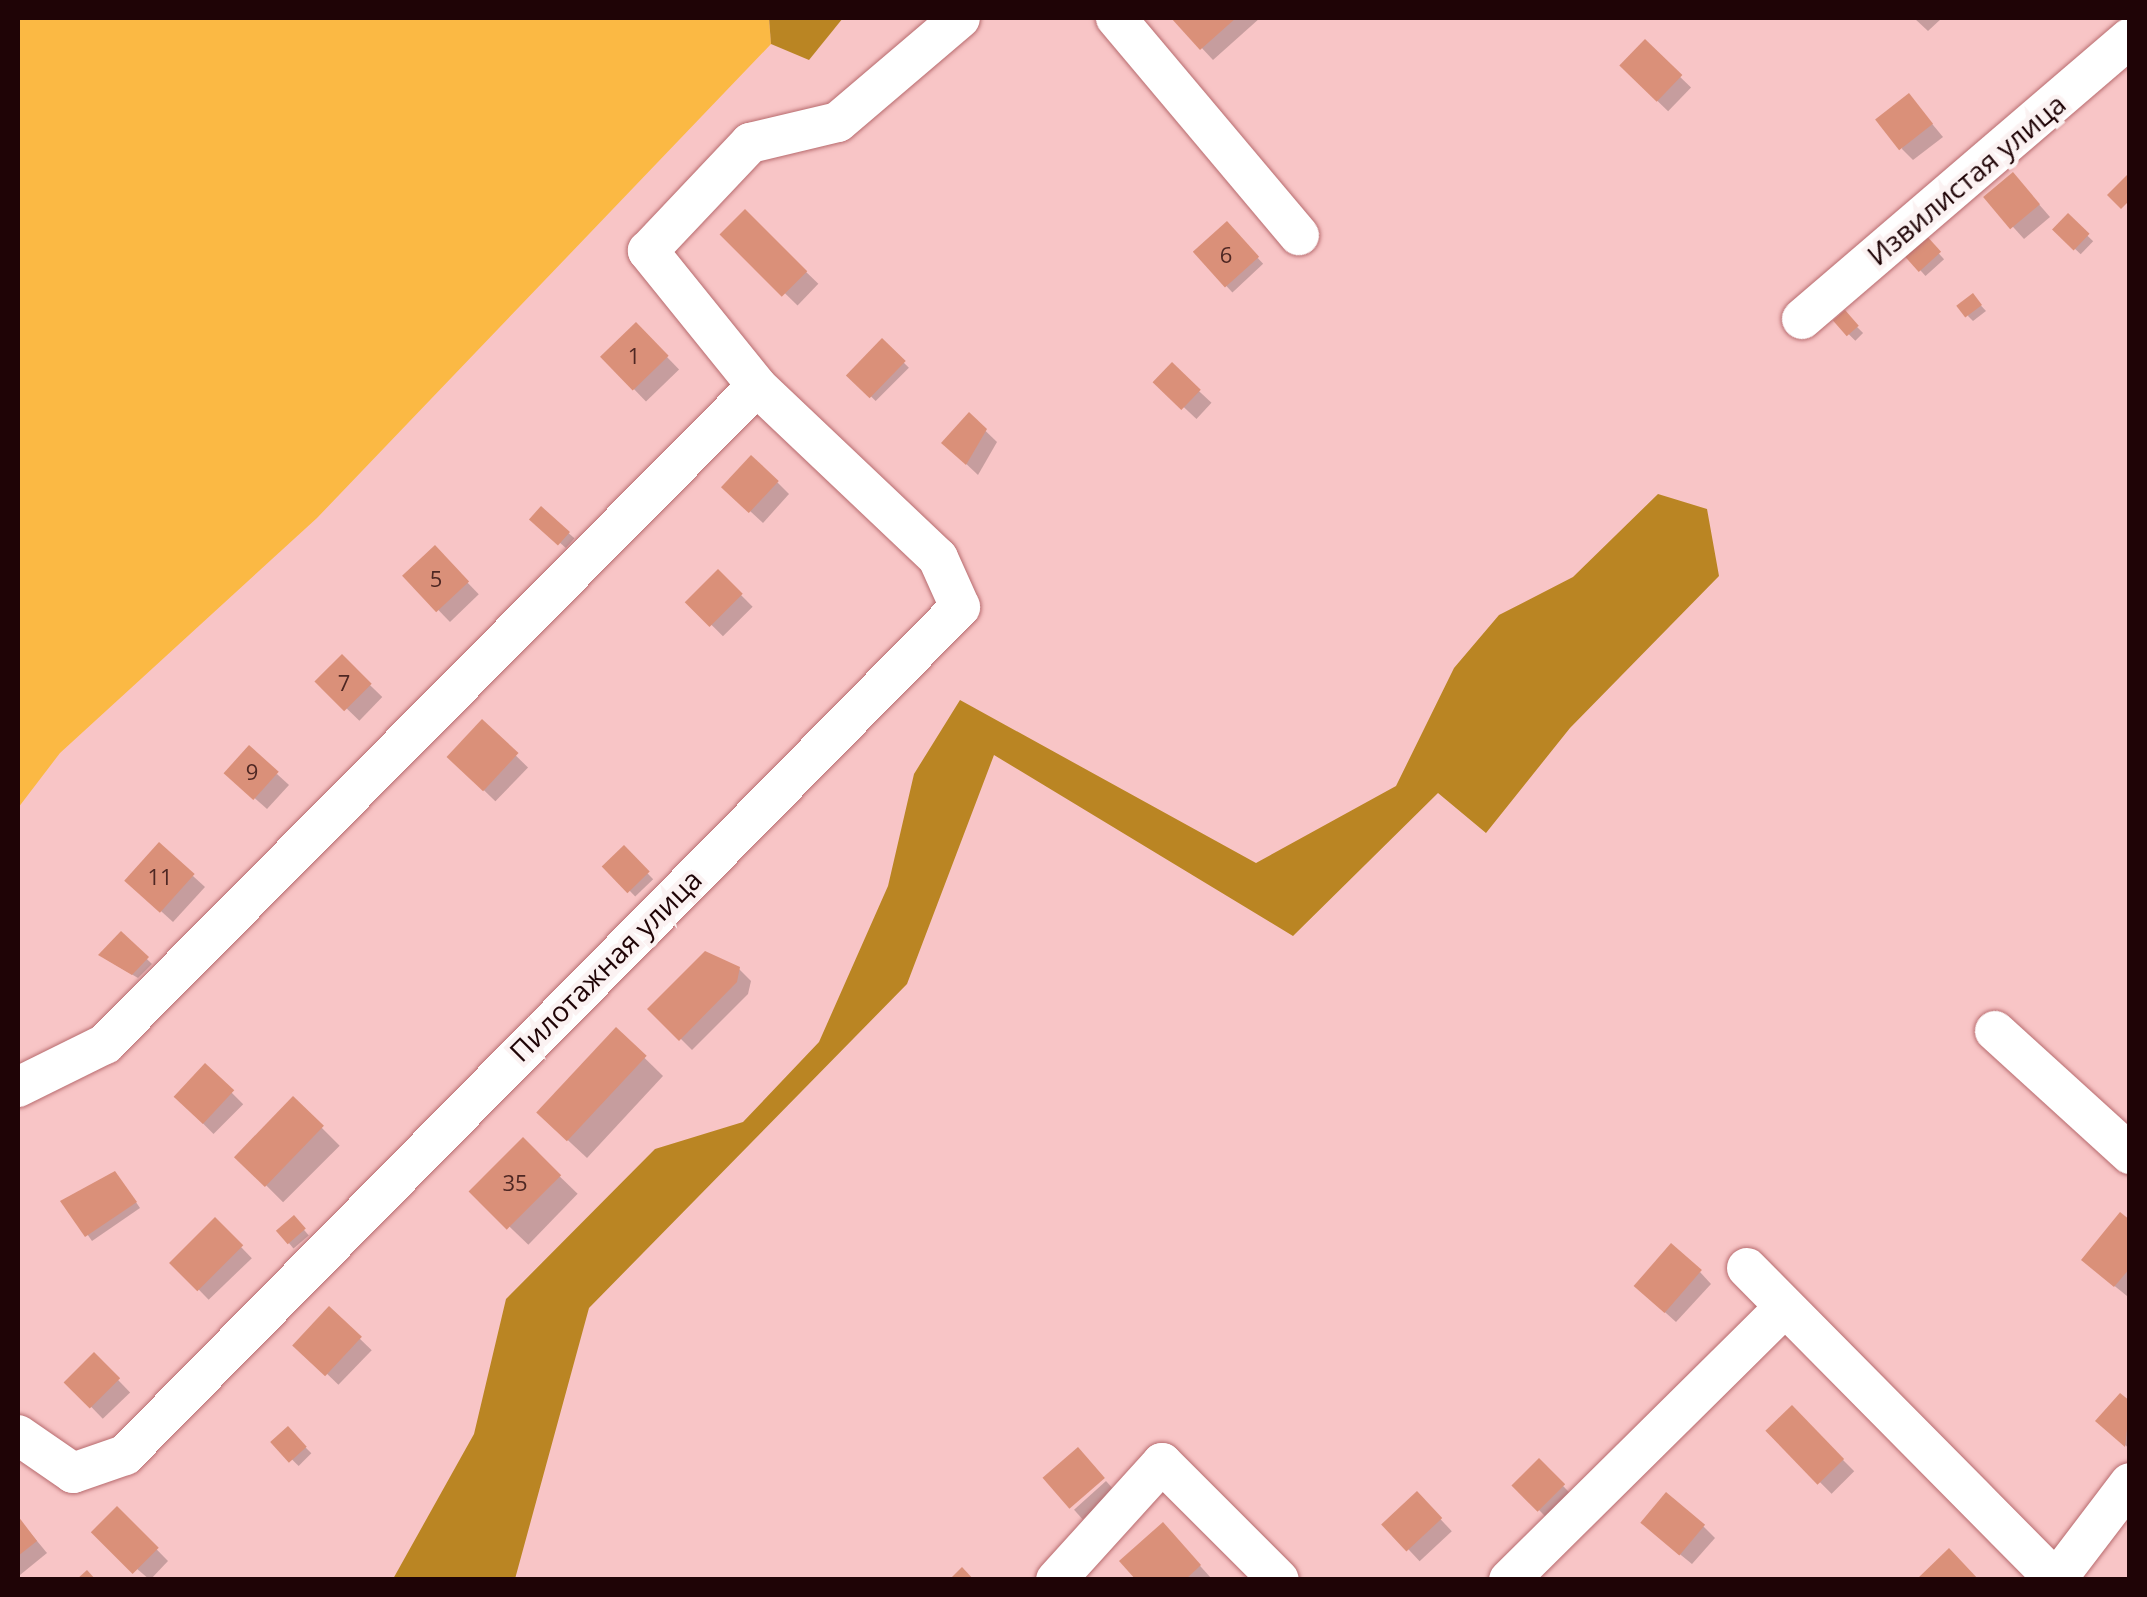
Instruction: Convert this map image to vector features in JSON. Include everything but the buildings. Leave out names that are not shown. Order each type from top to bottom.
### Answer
[{"type":"street","name":"Пилотажная улица","points":[[18,1435],[72,1473],[125,1455],[960,607],[938,558],[757,386],[648,251],[750,143],[838,122],[960,18]]},
{"type":"street","points":[[1116,18],[1299,235]]},
{"type":"street","name":"Извилистая улица","points":[[1802,319],[2130,38]]},
{"type":"street","points":[[18,1087],[105,1044],[757,386]]},
{"type":"street","points":[[1995,1031],[2130,1154]]},
{"type":"street","points":[[1748,1268],[2056,1580],[2130,1483]]},
{"type":"street","points":[[1509,1580],[1785,1307]]},
{"type":"street","points":[[1056,1580],[1162,1464],[1278,1580]]},
{"type":"shaded area","points":[[18,18],[769,18],[771,44],[317,518],[60,753],[18,808]]},
{"type":"shaded area","points":[[769,18],[843,18],[809,60],[771,44]]},
{"type":"shaded area","points":[[1658,494],[1707,509],[1719,576],[1570,728],[1486,833],[1438,793],[1293,936],[994,755],[907,984],[589,1308],[515,1579],[393,1579],[474,1434],[506,1299],[655,1149],[743,1122],[819,1042],[888,886],[914,774],[960,700],[1256,863],[1396,786],[1454,668],[1499,615],[1573,577]]}]
